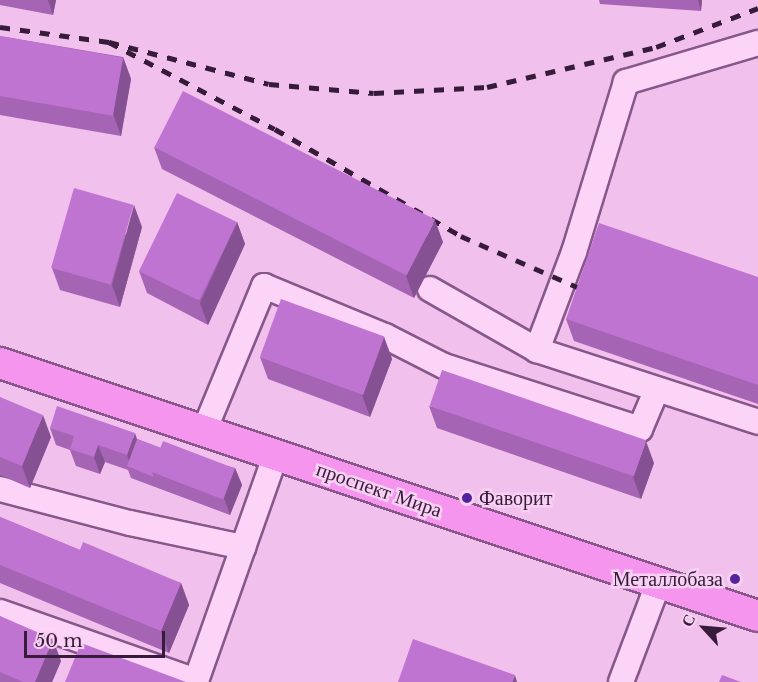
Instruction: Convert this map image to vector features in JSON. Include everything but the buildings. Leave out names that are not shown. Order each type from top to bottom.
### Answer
[{"type":"main road","name":"проспект Мира","points":[[0,363],[758,616]]},
{"type":"lane","points":[[537,350],[574,252],[626,82],[758,43]]},
{"type":"lane","points":[[204,431],[264,286],[385,336],[444,366],[640,429],[657,389]]},
{"type":"lane","points":[[430,289],[537,350],[758,422]]},
{"type":"lane","points":[[0,612],[196,681],[276,454]]},
{"type":"lane","points":[[0,489],[130,524],[243,547]]},
{"type":"lane","points":[[621,682],[657,584]]},
{"type":"railway","points":[[109,42],[269,84],[374,93],[487,87],[656,47],[758,8]]},
{"type":"railway","points":[[0,27],[109,42],[275,129],[461,236],[577,287]]},
{"type":"place","name":"Фаворит","points":[[467,498]]},
{"type":"place","name":"Металлобаза","points":[[735,579]]}]
